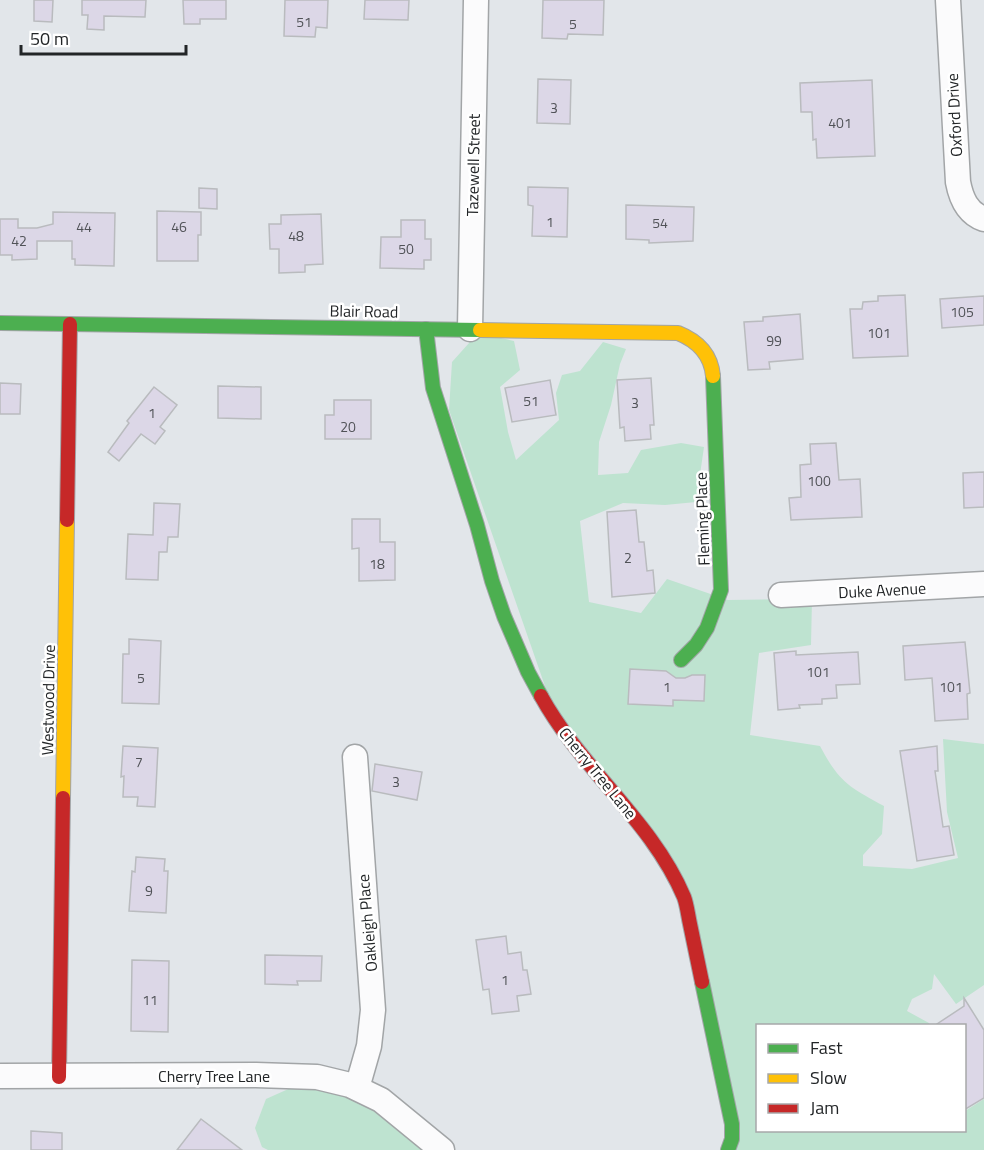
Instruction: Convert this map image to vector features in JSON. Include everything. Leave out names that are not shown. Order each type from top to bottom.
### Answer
[{"type":"street","name":"Tazewell Street","points":[[470,330],[476,0]]},
{"type":"street","name":"Oxford Drive","points":[[948,0],[960,196],[968,208],[984,219]]},
{"type":"street","name":"Blair Road","points":[[0,323],[678,333],[692,338],[703,348],[712,365]]},
{"type":"street","name":"Westwood Drive","points":[[59,1077],[70,324]]},
{"type":"street","name":"Cherry Tree Lane","points":[[426,329],[433,388],[477,525],[492,581],[528,672],[551,714],[583,759],[643,829],[667,863],[685,899],[732,1124],[732,1139],[728,1150]]},
{"type":"street","name":"Fleming Place","points":[[681,660],[704,635],[715,614],[721,590],[712,365]]},
{"type":"street","name":"Duke Avenue","points":[[781,595],[984,584]]},
{"type":"street","name":"Oakleigh Place","points":[[355,757],[373,1010],[369,1046],[357,1088]]},
{"type":"street","name":"Cherry Tree Lane","points":[[0,1076],[256,1075],[317,1077],[357,1088],[394,1109],[442,1150]]},
{"type":"green space","points":[[478,333],[514,341],[520,370],[500,387],[508,432],[516,460],[559,420],[556,393],[562,375],[580,371],[603,342],[626,349],[599,442],[598,475],[628,473],[641,450],[681,443],[704,447],[696,502],[665,505],[623,503],[580,521],[589,602],[641,613],[667,579],[728,600],[812,599],[811,645],[759,653],[750,735],[820,746],[839,776],[862,794],[884,806],[882,834],[863,855],[863,866],[912,869],[958,858],[947,812],[943,739],[984,744],[984,985],[956,1004],[934,974],[932,989],[912,999],[907,1011],[929,1024],[756,1024],[756,1132],[966,1132],[966,1110],[984,1099],[984,1150],[735,1150],[690,897],[554,712],[449,410],[452,362]]},
{"type":"green space","points":[[295,1086],[343,1095],[382,1113],[430,1150],[268,1150],[262,1147],[255,1128],[266,1099]]},
{"type":"building","points":[[34,0],[53,0],[52,22],[34,21]]},
{"type":"building","points":[[82,0],[146,0],[145,17],[104,16],[104,30],[87,29],[88,15],[82,15]]},
{"type":"building","points":[[183,0],[226,0],[226,19],[200,19],[200,24],[184,24]]},
{"type":"building","points":[[285,0],[328,0],[327,28],[316,27],[315,37],[284,36]]},
{"type":"building","points":[[365,0],[409,0],[408,20],[364,19]]},
{"type":"building","points":[[543,0],[604,0],[603,35],[568,34],[567,39],[542,38]]},
{"type":"building","points":[[538,79],[571,80],[570,124],[537,123]]},
{"type":"building","points":[[872,80],[875,156],[817,158],[816,139],[813,140],[812,112],[801,112],[800,83]]},
{"type":"building","points":[[528,187],[568,188],[567,237],[532,236],[533,206],[528,205]]},
{"type":"building","points":[[199,188],[217,189],[217,209],[199,208]]},
{"type":"building","points":[[626,205],[694,207],[693,241],[649,243],[649,240],[626,239]]},
{"type":"building","points":[[157,211],[201,212],[198,261],[157,261]]},
{"type":"building","points":[[53,212],[115,213],[114,266],[75,265],[75,259],[72,259],[72,241],[37,241],[37,259],[12,260],[12,255],[0,255],[0,219],[18,219],[18,228],[37,228],[53,224]]},
{"type":"building","points":[[321,214],[323,264],[305,265],[305,272],[279,273],[279,249],[270,249],[269,224],[281,224],[281,215]]},
{"type":"building","points":[[401,220],[425,220],[425,239],[431,239],[431,260],[424,260],[424,269],[380,268],[381,237],[401,237]]},
{"type":"building","points":[[905,295],[908,356],[853,358],[850,309],[862,309],[863,302],[878,301],[878,296]]},
{"type":"building","points":[[984,296],[984,325],[942,328],[940,299]]},
{"type":"building","points":[[800,314],[803,359],[769,362],[770,369],[748,370],[744,322],[763,321],[763,317]]},
{"type":"building","points":[[651,378],[654,425],[650,425],[651,439],[625,441],[624,427],[620,428],[617,380]]},
{"type":"building","points":[[550,380],[556,415],[512,422],[505,388]]},
{"type":"building","points":[[0,383],[21,384],[20,414],[0,414]]},
{"type":"building","points":[[218,386],[261,387],[261,419],[218,418]]},
{"type":"building","points":[[154,387],[177,405],[160,427],[165,431],[155,444],[141,434],[119,461],[108,452],[129,423],[127,421]]},
{"type":"building","points":[[334,400],[371,400],[371,439],[325,439],[325,415],[334,415]]},
{"type":"building","points":[[836,443],[839,480],[860,479],[862,517],[791,520],[789,498],[801,497],[800,465],[811,464],[810,444]]},
{"type":"building","points":[[984,472],[984,507],[964,508],[963,473]]},
{"type":"building","points":[[154,503],[180,504],[178,537],[168,537],[167,552],[159,552],[158,580],[126,579],[128,534],[153,535]]},
{"type":"building","points":[[636,510],[639,542],[644,542],[647,571],[653,570],[655,593],[612,597],[607,512]]},
{"type":"building","points":[[352,519],[380,519],[380,542],[395,542],[395,580],[359,581],[359,548],[352,549]]},
{"type":"building","points":[[129,639],[161,641],[159,704],[122,703],[123,654],[129,654]]},
{"type":"building","points":[[965,642],[970,693],[967,694],[968,719],[935,721],[932,678],[905,680],[903,646]]},
{"type":"building","points":[[796,651],[796,655],[858,652],[860,684],[836,685],[837,698],[822,699],[822,704],[799,705],[800,708],[778,710],[774,653]]},
{"type":"building","points":[[630,669],[666,671],[676,678],[705,675],[704,701],[673,700],[673,706],[628,704]]},
{"type":"building","points":[[123,746],[158,748],[155,807],[137,806],[138,797],[123,797],[124,776],[121,777]]},
{"type":"building","points":[[937,746],[938,771],[935,771],[943,827],[949,826],[954,855],[917,861],[900,751]]},
{"type":"building","points":[[375,764],[422,772],[417,800],[372,791]]},
{"type":"building","points":[[136,857],[165,859],[164,871],[168,871],[166,913],[129,911],[132,871],[135,872]]},
{"type":"building","points":[[506,936],[508,954],[521,952],[523,970],[527,970],[531,994],[517,996],[519,1011],[492,1014],[489,989],[483,990],[476,940]]},
{"type":"building","points":[[265,955],[322,956],[321,981],[297,981],[298,985],[265,984]]},
{"type":"building","points":[[132,960],[169,961],[168,1032],[131,1031]]},
{"type":"building","points":[[964,998],[984,1030],[984,1098],[966,1109],[966,1024],[937,1024],[964,1006]]},
{"type":"building","points":[[201,1119],[242,1150],[177,1150]]},
{"type":"building","points":[[31,1131],[62,1133],[62,1150],[31,1150]]},
{"type":"traffic: fast","points":[[0,323],[480,330]]},
{"type":"traffic: fast","points":[[426,329],[433,388],[477,525],[492,581],[504,616],[541,696]]},
{"type":"traffic: fast","points":[[681,660],[696,645],[707,628],[721,590],[713,376]]},
{"type":"traffic: fast","points":[[702,982],[732,1124],[732,1139],[728,1150]]},
{"type":"traffic: slow","points":[[480,330],[678,333],[692,340],[702,349],[710,361],[713,376]]},
{"type":"traffic: slow","points":[[63,798],[67,520]]},
{"type":"traffic: jam","points":[[67,520],[70,324]]},
{"type":"traffic: jam","points":[[541,696],[576,748],[635,819],[670,870],[685,900],[702,982]]},
{"type":"traffic: jam","points":[[59,1077],[63,798]]}]
